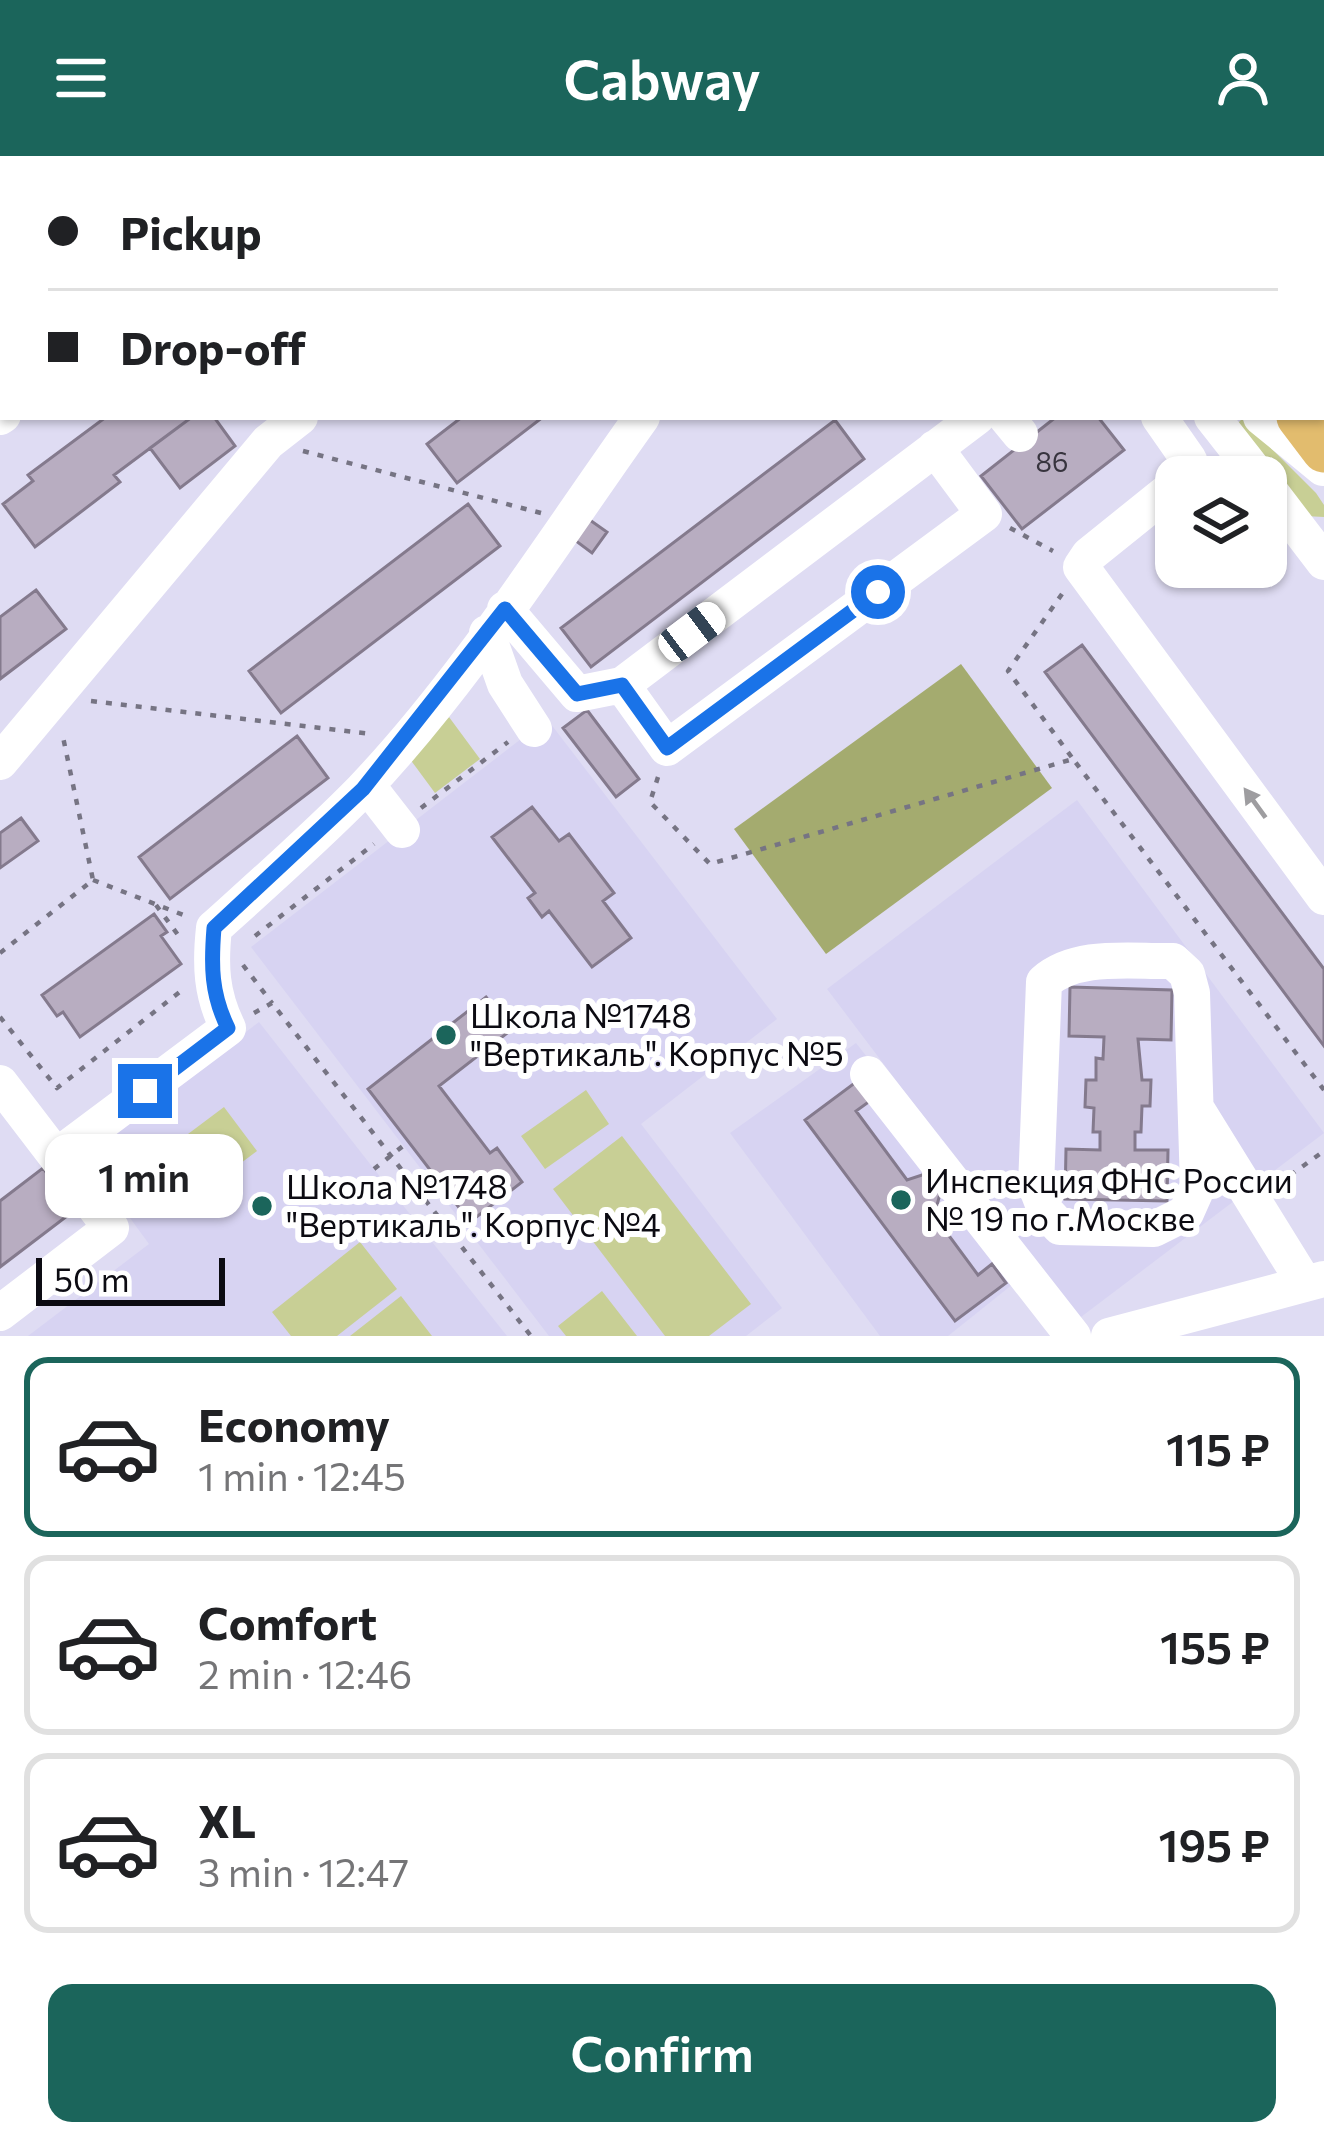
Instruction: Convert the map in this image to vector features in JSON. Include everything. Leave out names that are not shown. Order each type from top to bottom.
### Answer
[{"type":"main road","points":[[1301,420],[1324,450]]},
{"type":"street","points":[[0,762],[55,697],[258,429],[290,420]]},
{"type":"street","points":[[57,1156],[228,1028],[215,1002],[204,941],[367,784],[406,738],[640,420]]},
{"type":"street","points":[[496,621],[577,694],[622,685],[973,420]]},
{"type":"street","points":[[1161,420],[1186,456]]},
{"type":"street","points":[[1214,420],[1243,456]]},
{"type":"street","points":[[1265,420],[1324,468]]},
{"type":"street","points":[[622,685],[667,748],[984,514],[935,448]]},
{"type":"street","points":[[1155,502],[1089,555],[1081,567],[1324,897]]},
{"type":"street","points":[[1287,514],[1324,562]]},
{"type":"street","points":[[496,621],[505,684],[534,729]]},
{"type":"street","points":[[367,784],[402,830]]},
{"type":"street","points":[[1108,1336],[1314,1281],[1254,1202],[1193,1103],[1192,993],[1187,974],[1173,961],[1076,963],[1060,968],[1044,982],[1036,1186],[1046,1212],[1060,1227],[1154,1228],[1186,1213],[1198,1186],[1193,1103]]},
{"type":"street","points":[[868,1074],[1073,1336]]},
{"type":"street","points":[[0,1083],[112,1228],[0,1313]]},
{"type":"path","points":[[258,429],[568,520]]},
{"type":"path","points":[[984,514],[1081,567],[1008,671],[1324,1090]]},
{"type":"path","points":[[93,880],[55,697],[406,738]]},
{"type":"path","points":[[667,748],[650,802],[710,864],[1073,759]]},
{"type":"path","points":[[93,880],[156,905],[204,941]]},
{"type":"path","points":[[0,953],[93,880]]},
{"type":"path","points":[[156,905],[204,941]]},
{"type":"path","points":[[0,1017],[57,1088],[187,986]]},
{"type":"path","points":[[228,1028],[272,1004],[531,1336]]},
{"type":"path","points":[[374,1168],[403,1146]]},
{"type":"path","points":[[1254,1202],[1324,1151]]},
{"type":"shaded area","name":"Школа №1748 \"Вертикаль\". Корпус №5","points":[[547,719],[777,1019],[641,1124],[782,1308],[746,1336],[549,1336],[251,947]]},
{"type":"shaded area","points":[[1077,800],[1324,1133],[1077,1320],[827,989]]},
{"type":"shaded area","name":"Школа №1748 \"Вертикаль\". Корпус №4","points":[[259,1022],[507,1336],[28,1336],[149,1244],[84,1155]]},
{"type":"shaded area","points":[[856,1043],[1033,1268],[948,1336],[880,1336],[730,1133]]},
{"type":"green space","points":[[1241,420],[1279,456],[1262,456],[1238,423]]},
{"type":"green space","points":[[1287,464],[1324,505],[1324,517],[1305,516],[1287,491]]},
{"type":"green space","points":[[961,664],[1052,788],[826,954],[734,829]]},
{"type":"green space","points":[[449,717],[480,759],[435,793],[404,751]]},
{"type":"green space","points":[[586,1090],[609,1124],[545,1169],[521,1136]]},
{"type":"green space","points":[[224,1107],[257,1151],[197,1196],[164,1152]]},
{"type":"green space","points":[[622,1136],[751,1304],[709,1336],[665,1336],[553,1189]]},
{"type":"green space","points":[[360,1242],[397,1289],[337,1336],[291,1336],[272,1312]]},
{"type":"green space","points":[[602,1291],[637,1336],[566,1336],[558,1326]]},
{"type":"green space","points":[[401,1296],[432,1336],[350,1336]]},
{"type":"building","points":[[102,420],[188,420],[114,475],[120,482],[35,547],[3,504],[33,481],[28,475]]},
{"type":"building","points":[[188,420],[216,420],[235,446],[180,488],[150,448]]},
{"type":"building","points":[[458,420],[539,420],[457,483],[427,444]]},
{"type":"building","points":[[835,420],[864,459],[591,667],[561,628]]},
{"type":"building","points":[[1052,420],[1100,420],[1124,450],[1022,529],[981,476]]},
{"type":"building","points":[[468,504],[500,546],[281,713],[249,671]]},
{"type":"building","points":[[587,518],[607,532],[592,553],[572,538]]},
{"type":"building","points":[[36,590],[66,629],[0,679],[0,617]]},
{"type":"building","points":[[1082,645],[1324,969],[1324,1046],[1045,672]]},
{"type":"building","points":[[587,710],[639,779],[616,797],[563,728]]},
{"type":"building","points":[[297,736],[328,778],[170,899],[139,857]]},
{"type":"building","points":[[532,807],[559,841],[569,834],[614,893],[603,901],[631,938],[592,967],[549,911],[542,917],[528,898],[535,893],[492,837]]},
{"type":"building","points":[[21,818],[38,841],[0,868],[0,833]]},
{"type":"building","points":[[154,914],[167,932],[161,936],[181,964],[80,1037],[63,1012],[57,1016],[42,995]]},
{"type":"building","points":[[1070,987],[1172,990],[1171,1040],[1138,1039],[1142,1080],[1151,1080],[1150,1106],[1142,1106],[1141,1132],[1135,1132],[1135,1150],[1168,1150],[1167,1201],[1065,1199],[1066,1149],[1100,1150],[1100,1132],[1093,1132],[1094,1108],[1085,1107],[1086,1080],[1096,1080],[1096,1058],[1103,1059],[1104,1037],[1069,1036]]},
{"type":"building","points":[[486,997],[511,1030],[439,1086],[490,1153],[497,1148],[522,1182],[470,1222],[368,1089]]},
{"type":"building","name":"Инспекция ФНС России № 19 по г.Москве","points":[[856,1082],[870,1101],[856,1111],[907,1180],[925,1174],[940,1194],[930,1210],[978,1275],[992,1264],[1006,1283],[955,1321],[805,1120]]},
{"type":"building","points":[[43,1168],[75,1210],[0,1267],[0,1201]]},
{"type":"place","name":"Школа №1748 \"Вертикаль\". Корпус №5","points":[[446,1035]]},
{"type":"place","name":"Инспекция ФНС России № 19 по г.Москве","points":[[901,1200]]},
{"type":"place","name":"Школа №1748 \"Вертикаль\". Корпус №4","points":[[262,1206]]},
{"type":"route","points":[[145,1091],[228,1028],[215,1002],[214,928],[363,789],[505,609],[577,694],[622,685],[667,748],[878,592]]}]
